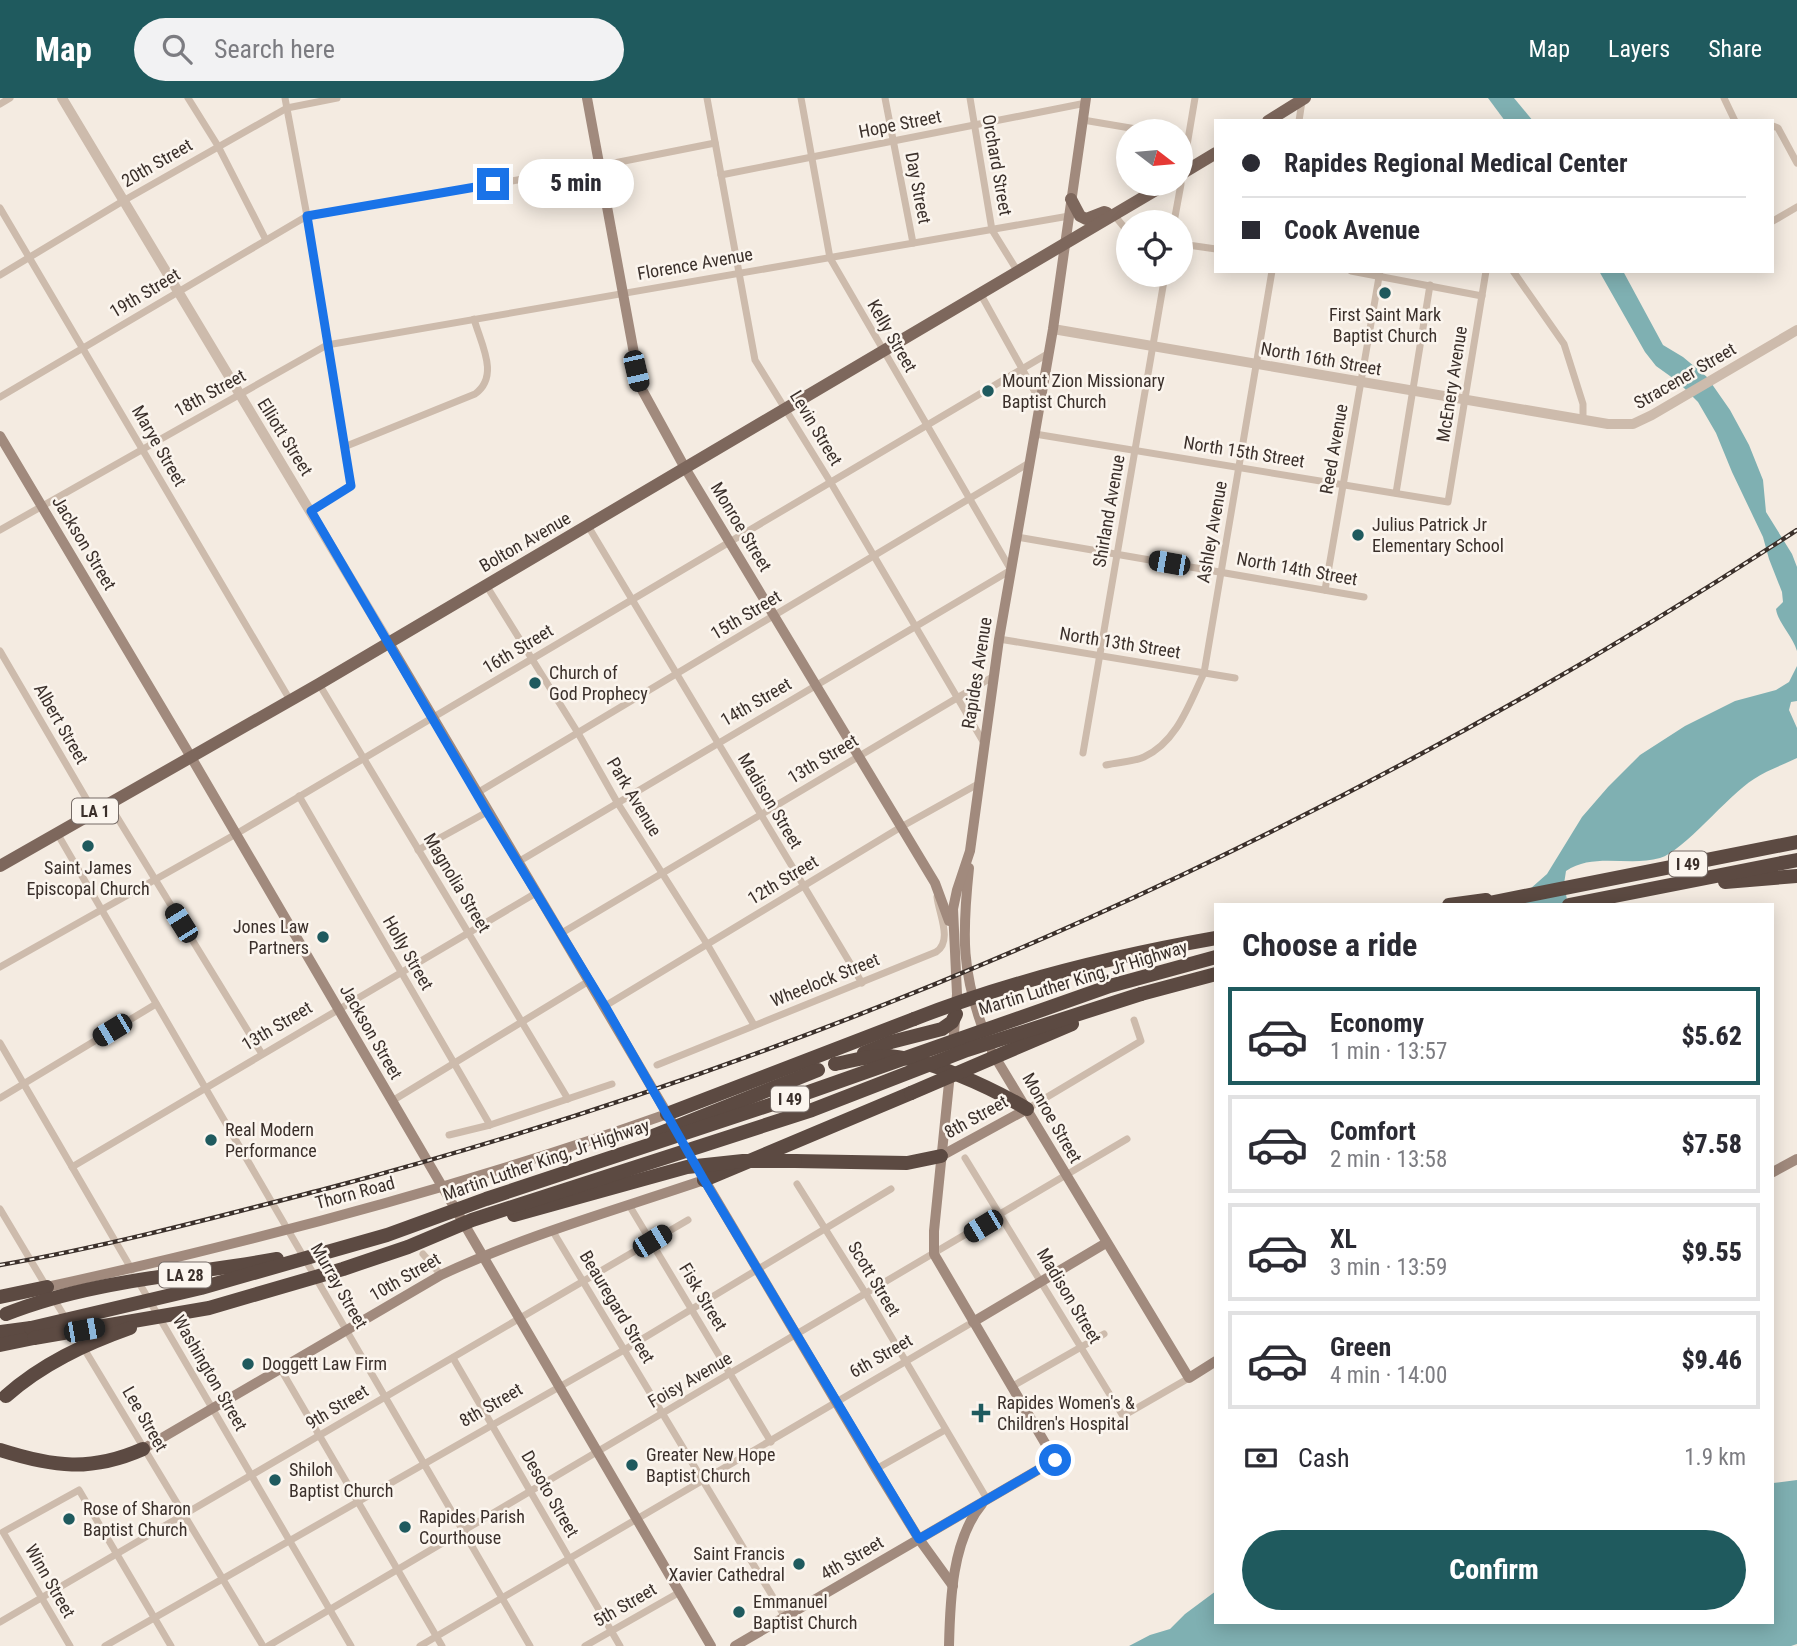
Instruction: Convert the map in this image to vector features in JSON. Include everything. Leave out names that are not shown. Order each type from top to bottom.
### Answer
[{"type":"highway","name":"I 49","points":[[1488,903],[1797,842]]},
{"type":"highway","name":"I 49","points":[[1580,903],[1797,860]]},
{"type":"highway","points":[[1654,889],[1797,876]]},
{"type":"highway","points":[[1464,903],[1526,895]]},
{"type":"highway","points":[[667,1114],[914,1019],[1051,975],[1114,959],[1214,939]]},
{"type":"highway","name":"Martin Luther King, Jr Highway","points":[[0,1345],[33,1333],[365,1242],[806,1093],[1110,986],[1214,958]]},
{"type":"highway","name":"Martin Luther King, Jr Highway","points":[[0,1332],[33,1333],[209,1308],[343,1269],[408,1247],[472,1220],[813,1110],[978,1046],[1214,975]]},
{"type":"highway","points":[[704,1180],[1141,995]]},
{"type":"highway","points":[[570,1171],[729,1104],[891,1042],[942,1030],[952,1022],[956,1014]]},
{"type":"highway","points":[[835,1064],[882,1056],[914,1061],[950,1072],[1027,1109]]},
{"type":"highway","points":[[472,1220],[487,1223],[687,1167],[743,1160],[907,1163],[941,1156]]},
{"type":"highway","name":"LA 28","points":[[0,1317],[25,1306],[106,1286],[198,1273],[365,1242]]},
{"type":"highway","points":[[0,1297],[47,1287]]},
{"type":"highway","name":"LA 28","points":[[0,1402],[38,1370],[80,1348],[129,1328],[209,1308]]},
{"type":"highway","points":[[0,1450],[33,1461],[74,1466],[106,1462],[143,1449]]},
{"type":"main road","name":"Monroe Street","points":[[587,98],[640,386],[685,468],[935,883],[947,912],[953,940]]},
{"type":"main road","points":[[1271,119],[1304,99]]},
{"type":"main road","name":"Rapides Avenue","points":[[934,1254],[956,1014],[953,909],[970,851],[999,639],[1053,329],[1086,100]]},
{"type":"main road","points":[[1194,169],[1214,154]]},
{"type":"main road","name":"Bolton Avenue","points":[[0,866],[319,684],[1146,196]]},
{"type":"main road","points":[[1071,199],[1080,216],[1092,218],[1104,212],[1114,215]]},
{"type":"main road","name":"Jackson Street","points":[[0,436],[711,1646]]},
{"type":"main road","name":"Elliott Street","points":[[388,643],[605,1006],[704,1180],[876,1469],[919,1539],[953,1586]]},
{"type":"main road","name":"Monroe Street","points":[[970,851],[964,916],[966,973],[976,1012],[992,1051],[1189,1378]]},
{"type":"main road","name":"8th Street","points":[[941,1156],[1027,1109]]},
{"type":"main road","name":"Thorn Road","points":[[47,1287],[131,1269],[442,1187],[543,1158],[667,1114]]},
{"type":"main road","points":[[1774,1171],[1797,1159]]},
{"type":"main road","name":"10th Street","points":[[143,1449],[441,1275],[482,1255],[704,1180]]},
{"type":"main road","name":"6th Street","points":[[973,1322],[1106,1243]]},
{"type":"main road","points":[[934,1254],[1011,1387]]},
{"type":"main road","points":[[1189,1378],[1214,1362]]},
{"type":"main road","name":"4th Street","points":[[736,1646],[1055,1460],[1011,1387]]},
{"type":"main road","points":[[949,1646],[953,1586],[968,1526],[987,1499]]},
{"type":"street","points":[[0,104],[10,98]]},
{"type":"street","name":"Elliott Street","points":[[62,98],[388,643]]},
{"type":"street","points":[[187,98],[218,146],[266,240]]},
{"type":"street","points":[[285,98],[351,486],[311,511]]},
{"type":"street","name":"20th Street","points":[[0,275],[287,108],[337,98]]},
{"type":"street","name":"Levin Street","points":[[707,98],[755,360],[831,483],[984,743]]},
{"type":"street","name":"Kelly Street","points":[[801,98],[830,258],[882,352],[1011,570]]},
{"type":"street","name":"Day Street","points":[[885,98],[912,243]]},
{"type":"street","name":"Orchard Street","points":[[970,98],[992,230],[1018,272]]},
{"type":"street","points":[[1190,119],[1195,98]]},
{"type":"street","points":[[1724,98],[1734,119]]},
{"type":"street","points":[[1299,119],[1304,99]]},
{"type":"street","name":"Hope Street","points":[[721,176],[1086,100]]},
{"type":"street","points":[[1083,120],[1116,126]]},
{"type":"street","points":[[1774,126],[1778,128],[1797,163]]},
{"type":"street","points":[[307,216],[599,166],[715,143]]},
{"type":"street","points":[[1774,220],[1797,207]]},
{"type":"street","name":"Marye Street","points":[[0,208],[290,700]]},
{"type":"street","name":"19th Street","points":[[0,397],[307,216]]},
{"type":"street","name":"Florence Avenue","points":[[327,345],[1069,216]]},
{"type":"street","points":[[1193,246],[1214,249]]},
{"type":"street","name":"Ashley Avenue","points":[[1106,765],[1143,758],[1165,744],[1179,723],[1204,673],[1272,273]]},
{"type":"street","name":"McEnery Avenue","points":[[1448,502],[1486,273]]},
{"type":"street","points":[[1514,273],[1564,344],[1583,404],[1583,420]]},
{"type":"street","points":[[1380,274],[1482,296]]},
{"type":"street","name":"Reed Avenue","points":[[1325,590],[1380,274]]},
{"type":"street","points":[[1396,493],[1430,285]]},
{"type":"street","name":"Shirland Avenue","points":[[1083,753],[1163,287]]},
{"type":"street","points":[[980,293],[1041,402]]},
{"type":"street","points":[[344,447],[483,389],[488,381],[489,369],[474,319]]},
{"type":"street","name":"North 16th Street","points":[[1053,329],[1583,420]]},
{"type":"street","name":"Stracener Street","points":[[1583,420],[1633,424],[1797,330]]},
{"type":"street","name":"18th Street","points":[[0,530],[327,345]]},
{"type":"street","name":"16th Street","points":[[0,967],[236,834],[1049,353]]},
{"type":"street","name":"North 15th Street","points":[[1035,434],[1448,502]]},
{"type":"street","name":"15th Street","points":[[477,793],[1030,463]]},
{"type":"street","name":"Madison Street","points":[[588,526],[862,983]]},
{"type":"street","name":"North 14th Street","points":[[1017,537],[1364,597]]},
{"type":"street","name":"14th Street","points":[[518,862],[1011,570]]},
{"type":"street","name":"Park Avenue","points":[[486,585],[754,1025]]},
{"type":"street","name":"North 13th Street","points":[[999,639],[1235,678]]},
{"type":"street","name":"Albert Street","points":[[0,651],[94,812]]},
{"type":"street","name":"13th Street","points":[[560,934],[994,676]]},
{"type":"street","name":"Magnolia Street","points":[[319,684],[568,1099]]},
{"type":"street","name":"12th Street","points":[[605,1006],[901,827],[978,784]]},
{"type":"street","name":"Holly Street","points":[[299,796],[490,1125]]},
{"type":"street","points":[[109,804],[262,1054]]},
{"type":"street","points":[[418,850],[487,812]]},
{"type":"street","name":"Murray Street","points":[[57,833],[530,1646]]},
{"type":"street","name":"Wheelock Street","points":[[657,1065],[936,952],[943,946],[945,936],[935,883]]},
{"type":"street","name":"13th Street","points":[[72,1167],[536,892]]},
{"type":"street","points":[[392,1101],[589,981]]},
{"type":"street","points":[[0,1098],[156,1004]]},
{"type":"street","points":[[1027,1109],[1141,1041],[1134,1020]]},
{"type":"street","name":"Washington Street","points":[[0,1043],[351,1646]]},
{"type":"street","points":[[449,1135],[490,1125],[611,1084]]},
{"type":"street","name":"Foisy Avenue","points":[[268,1646],[1127,1139]]},
{"type":"street","name":"Madison Street","points":[[965,1158],[1123,1416],[1189,1378]]},
{"type":"street","name":"Scott Street","points":[[797,1184],[866,1294],[987,1499]]},
{"type":"street","name":"8th Street","points":[[105,1646],[624,1350],[891,1189]]},
{"type":"street","name":"Fisk Street","points":[[629,1205],[771,1441]]},
{"type":"street","name":"Lee Street","points":[[0,1209],[263,1646]]},
{"type":"street","name":"9th Street","points":[[0,1622],[688,1220]]},
{"type":"street","name":"Beauregard Street","points":[[552,1230],[785,1617]]},
{"type":"street","points":[[423,1254],[441,1275]]},
{"type":"street","name":"6th Street","points":[[420,1646],[973,1322]]},
{"type":"street","points":[[1011,1387],[1104,1334]]},
{"type":"street","name":"Desoto Street","points":[[453,1358],[620,1646]]},
{"type":"street","points":[[280,1368],[442,1646]]},
{"type":"street","points":[[876,1469],[945,1430]]},
{"type":"street","name":"Winn Street","points":[[70,1646],[3,1532],[79,1490],[117,1554]]},
{"type":"street","points":[[117,1554],[171,1646]]},
{"type":"street","name":"5th Street","points":[[585,1646],[680,1592]]},
{"type":"water","points":[[1488,98],[1514,98],[1531,119],[1504,119]]},
{"type":"water","points":[[1600,273],[1624,273],[1663,345],[1707,377],[1730,410],[1749,445],[1763,480],[1766,512],[1797,567],[1797,651],[1777,614],[1776,609],[1783,602],[1782,592],[1763,537],[1716,433],[1698,402],[1677,381],[1656,366],[1645,352]]},
{"type":"water","points":[[1797,666],[1797,701],[1791,702],[1789,710],[1797,728],[1797,758],[1764,773],[1743,787],[1681,845],[1660,858],[1577,865],[1566,871],[1564,884],[1568,903],[1506,903],[1530,889],[1547,874],[1582,817],[1640,755],[1685,726],[1735,701],[1776,690],[1789,682]]},
{"type":"water","points":[[1797,1480],[1797,1644],[1791,1646],[1129,1646],[1150,1635],[1170,1629],[1214,1592],[1214,1624],[1774,1624],[1774,1483]]},
{"type":"railway","points":[[0,1265],[82,1249],[203,1220],[325,1189],[520,1133],[712,1069],[901,998],[1087,919],[1270,832],[1449,738],[1625,638],[1797,530]]},
{"type":"place","name":"First Saint Mark Baptist Church","points":[[1385,293]]},
{"type":"place","name":"Mount Zion Missionary Baptist Church","points":[[988,391]]},
{"type":"place","name":"Julius Patrick Jr Elementary School","points":[[1358,535]]},
{"type":"place","name":"Church of God Prophecy","points":[[535,683]]},
{"type":"place","name":"Saint James Episcopal Church","points":[[88,846]]},
{"type":"place","name":"Jones Law Partners","points":[[323,937]]},
{"type":"place","name":"Real Modern Performance","points":[[211,1140]]},
{"type":"place","name":"Doggett Law Firm","points":[[248,1364]]},
{"type":"place","name":"Rapides Women's & Children's Hospital","points":[[981,1413]]},
{"type":"place","name":"Greater New Hope Baptist Church","points":[[632,1465]]},
{"type":"place","name":"Shiloh Baptist Church","points":[[275,1480]]},
{"type":"place","name":"Rose of Sharon Baptist Church","points":[[69,1519]]},
{"type":"place","name":"Rapides Parish Courthouse","points":[[405,1527]]},
{"type":"place","name":"Saint Francis Xavier Cathedral","points":[[799,1564]]},
{"type":"place","name":"Emmanuel Baptist Church","points":[[739,1612]]},
{"type":"route","points":[[493,184],[307,216],[351,486],[311,511],[487,812],[605,1006],[704,1180],[919,1539],[1055,1460]]}]
